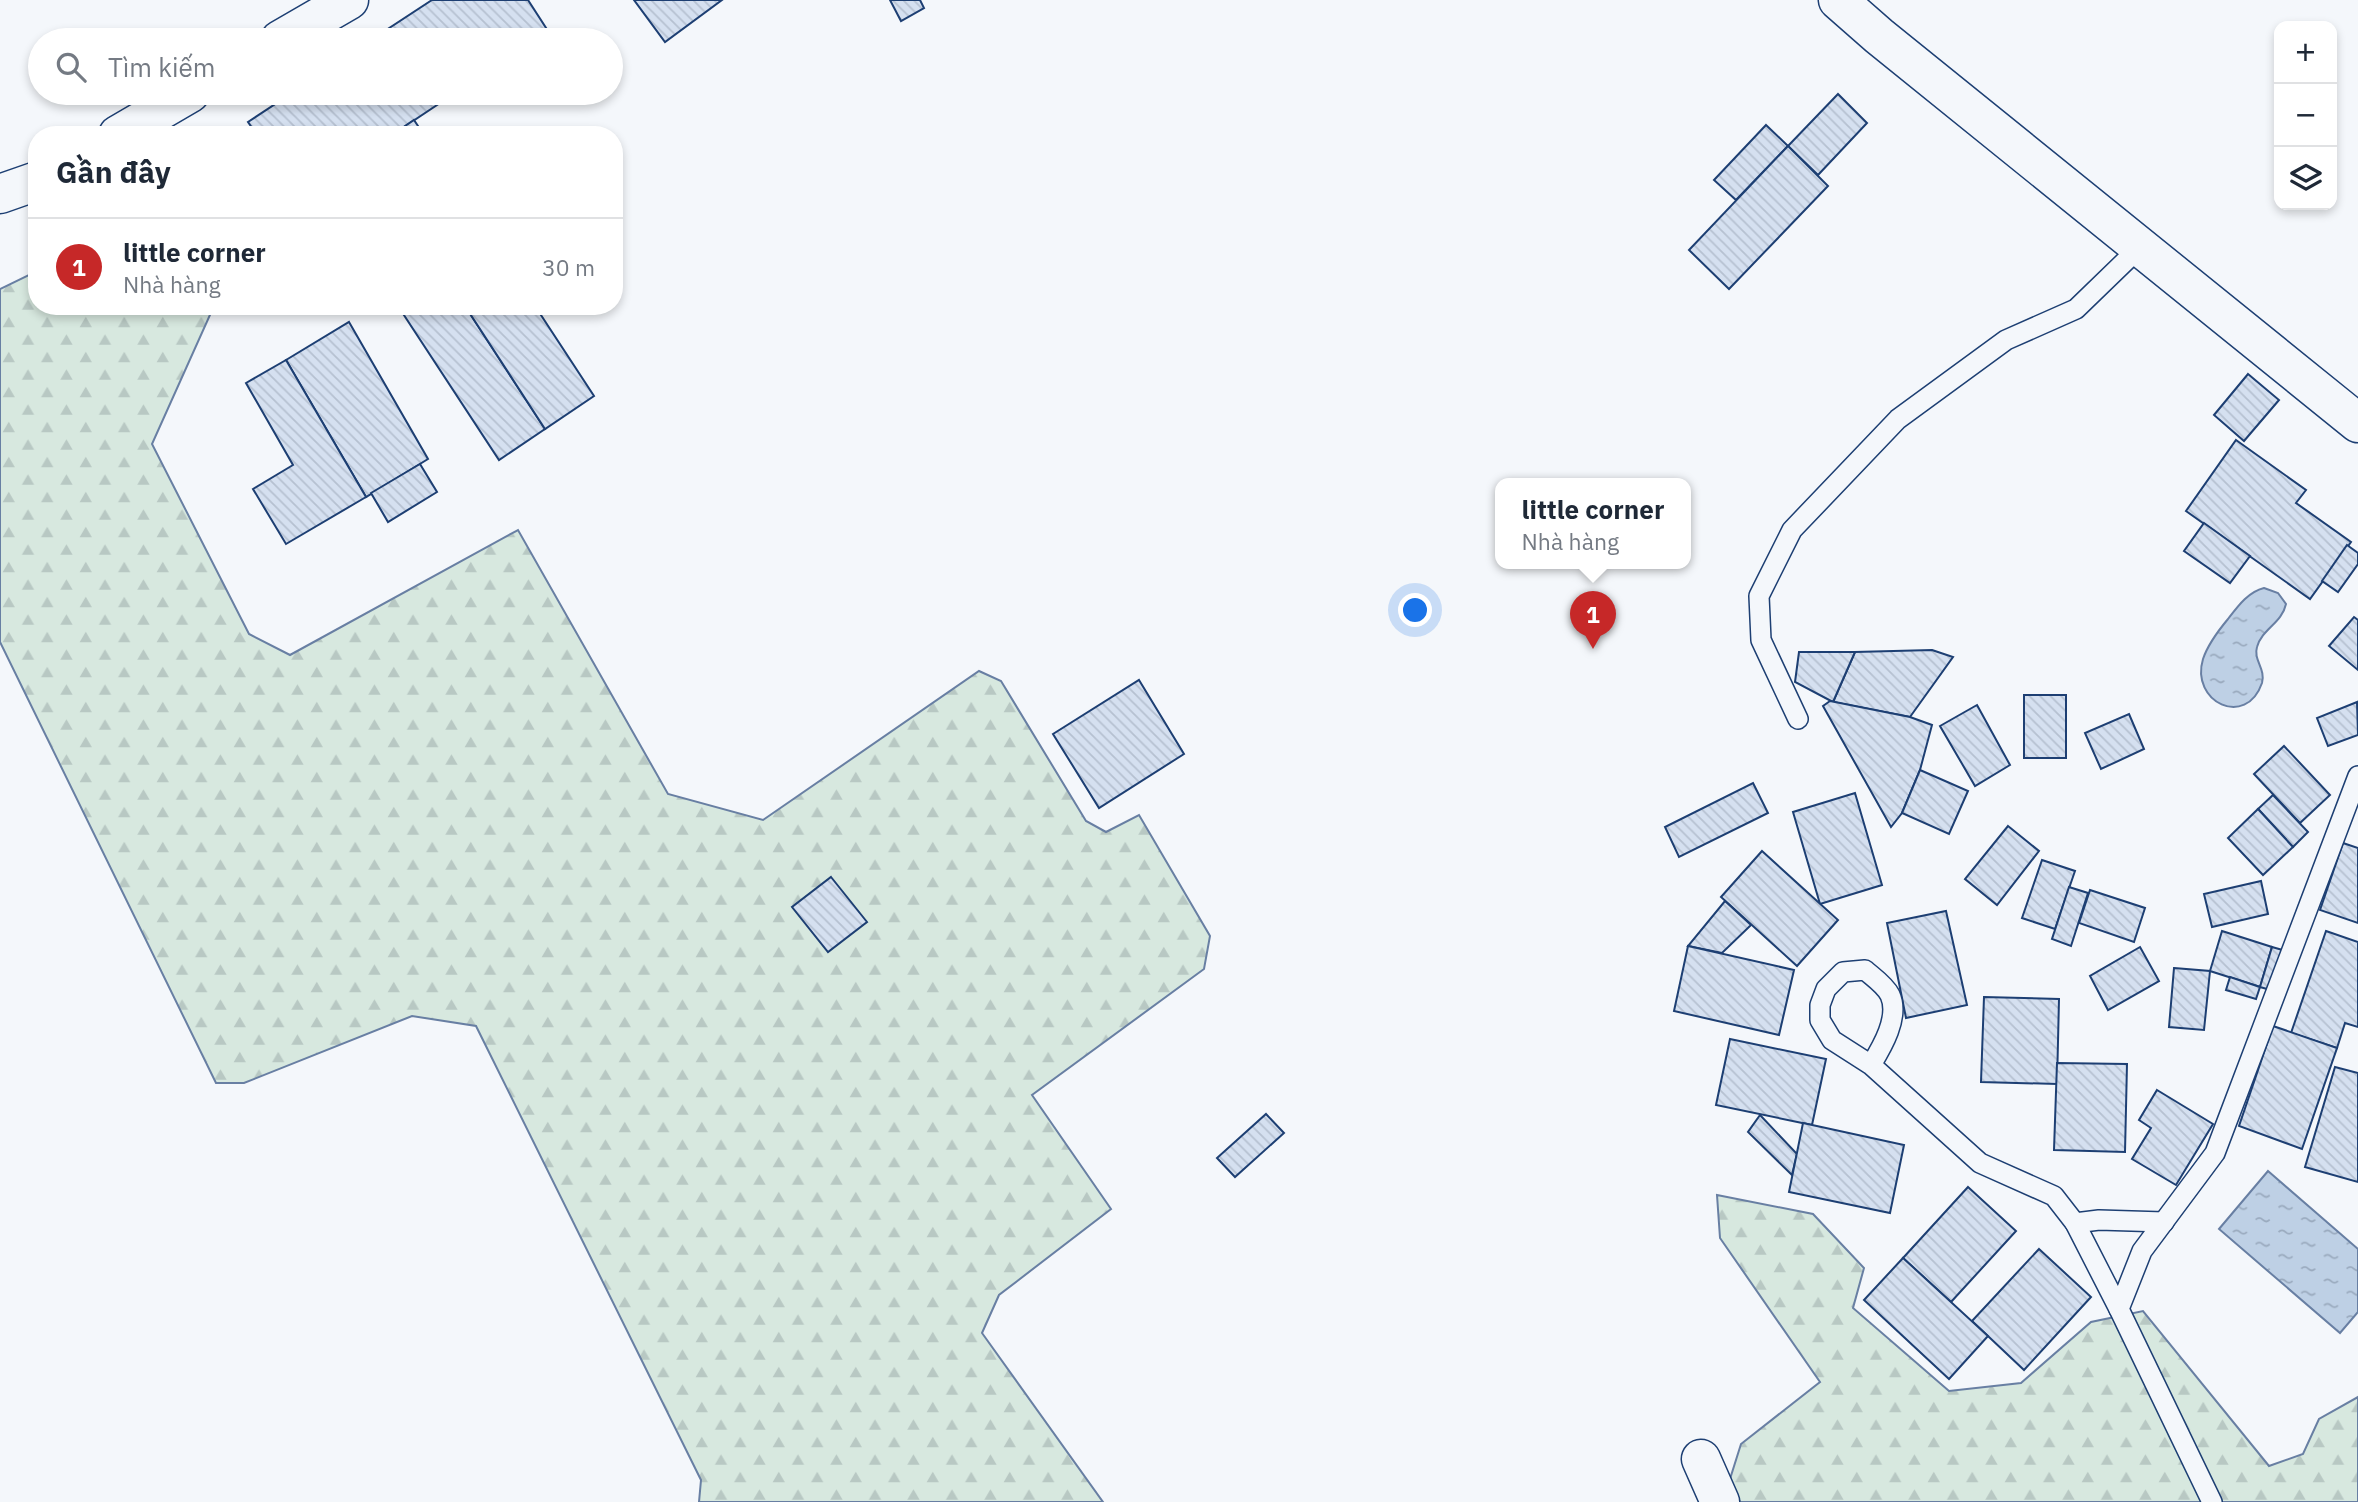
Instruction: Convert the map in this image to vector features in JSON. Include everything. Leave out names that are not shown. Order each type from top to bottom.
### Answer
[{"type":"street","points":[[301,28],[349,0]]},
{"type":"street","points":[[1838,0],[2358,423]]},
{"type":"street","points":[[133,126],[169,105]]},
{"type":"street","points":[[0,194],[28,184]]},
{"type":"street","points":[[1701,1458],[1720,1502]]},
{"type":"lane","points":[[1798,719],[1761,639],[1759,596],[1792,530],[1898,419],[2006,340],[2076,309],[2140,247]]},
{"type":"lane","points":[[2119,1309],[2142,1251],[2215,1153],[2358,776]]},
{"type":"lane","points":[[1871,1065],[1887,1032],[1892,1012],[1890,995],[1865,970],[1843,972],[1826,989],[1820,1005],[1820,1020],[1832,1040],[1871,1065],[1980,1163],[2054,1196],[2075,1223],[2183,1437],[2212,1502]]},
{"type":"lane","points":[[2075,1223],[2099,1220],[2164,1222]]},
{"type":"green space","points":[[28,275],[28,315],[210,315],[152,444],[249,634],[290,655],[518,530],[668,794],[763,820],[979,671],[1001,681],[1086,821],[1106,832],[1139,815],[1210,936],[1204,969],[1032,1095],[1111,1209],[999,1295],[982,1333],[1103,1502],[699,1502],[701,1480],[476,1026],[412,1016],[244,1083],[216,1083],[0,642],[0,289]]},
{"type":"green space","points":[[1717,1195],[1813,1214],[1864,1268],[1853,1308],[1949,1391],[2021,1383],[2091,1322],[2143,1311],[2269,1466],[2303,1454],[2319,1419],[2358,1397],[2358,1502],[1740,1502],[1730,1479],[1741,1444],[1820,1382],[1720,1238]]},
{"type":"water","points":[[2264,588],[2278,593],[2286,604],[2284,611],[2263,635],[2257,647],[2262,683],[2254,697],[2244,705],[2233,707],[2222,704],[2212,698],[2204,687],[2201,674],[2203,659],[2214,638],[2240,605],[2248,596]]},
{"type":"water","points":[[2268,1171],[2358,1249],[2358,1312],[2340,1333],[2219,1229]]},
{"type":"building","points":[[432,0],[528,0],[546,28],[389,28]]},
{"type":"building","points":[[634,0],[722,0],[665,42]]},
{"type":"building","points":[[890,0],[920,0],[924,8],[901,21]]},
{"type":"building","points":[[1838,94],[1867,123],[1818,175],[1788,146]]},
{"type":"building","points":[[274,105],[437,105],[406,126],[251,126],[248,122]]},
{"type":"building","points":[[414,120],[418,126],[405,126]]},
{"type":"building","points":[[1766,125],[1788,146],[1736,200],[1714,180]]},
{"type":"building","points":[[1788,146],[1828,186],[1729,289],[1689,250]]},
{"type":"building","points":[[404,315],[471,315],[545,429],[499,460]]},
{"type":"building","points":[[471,315],[541,315],[594,396],[545,429]]},
{"type":"building","points":[[349,322],[428,459],[366,497],[286,360]]},
{"type":"building","points":[[286,360],[366,497],[286,544],[253,489],[293,465],[246,383]]},
{"type":"building","points":[[2248,374],[2279,400],[2244,441],[2214,415]]},
{"type":"building","points":[[2236,440],[2306,490],[2296,503],[2351,542],[2310,599],[2186,511]]},
{"type":"building","points":[[420,464],[437,492],[388,522],[371,493]]},
{"type":"building","points":[[2204,523],[2250,556],[2230,583],[2184,551]]},
{"type":"building","points":[[2347,545],[2358,553],[2358,564],[2338,592],[2322,581]]},
{"type":"building","points":[[2354,617],[2358,620],[2358,670],[2329,646]]},
{"type":"building","points":[[1932,650],[1953,657],[1910,717],[1833,702],[1855,652]]},
{"type":"building","points":[[1799,652],[1855,652],[1833,702],[1795,682]]},
{"type":"building","points":[[1139,680],[1184,754],[1099,808],[1053,734]]},
{"type":"building","points":[[2024,695],[2066,695],[2066,758],[2024,758]]},
{"type":"building","points":[[1830,701],[1910,717],[1932,725],[1920,770],[1902,813],[1891,827],[1823,706]]},
{"type":"building","points":[[2357,702],[2358,735],[2328,746],[2317,718]]},
{"type":"building","points":[[1977,705],[2010,765],[1975,786],[1940,726]]},
{"type":"building","points":[[2129,714],[2144,749],[2101,769],[2085,733]]},
{"type":"building","points":[[2284,746],[2330,795],[2300,823],[2254,774]]},
{"type":"building","points":[[1920,770],[1968,791],[1949,834],[1902,813]]},
{"type":"building","points":[[1753,783],[1768,813],[1679,857],[1665,827]]},
{"type":"building","points":[[1855,793],[1882,885],[1820,904],[1793,812]]},
{"type":"building","points":[[2273,795],[2308,832],[2293,847],[2258,809]]},
{"type":"building","points":[[2258,809],[2293,847],[2263,875],[2228,838]]},
{"type":"building","points":[[2008,826],[2039,851],[1997,905],[1965,879]]},
{"type":"building","points":[[2343,843],[2358,848],[2358,923],[2320,910]]},
{"type":"building","points":[[1762,851],[1838,920],[1797,966],[1721,897]]},
{"type":"building","points":[[2042,860],[2075,871],[2055,929],[2022,918]]},
{"type":"building","points":[[831,877],[867,922],[828,952],[792,907]]},
{"type":"building","points":[[2261,881],[2268,914],[2212,927],[2204,894]]},
{"type":"building","points":[[2069,887],[2088,893],[2071,946],[2052,939]]},
{"type":"building","points":[[2090,890],[2145,908],[2134,942],[2079,923]]},
{"type":"building","points":[[1725,901],[1751,925],[1722,953],[1688,946]]},
{"type":"building","points":[[1946,911],[1967,1005],[1906,1018],[1887,923]]},
{"type":"building","points":[[2222,931],[2272,947],[2260,987],[2210,971]]},
{"type":"building","points":[[2326,931],[2358,942],[2358,1027],[2345,1023],[2337,1048],[2291,1033]]},
{"type":"building","points":[[1688,946],[1794,970],[1779,1035],[1674,1011]]},
{"type":"building","points":[[2140,947],[2159,981],[2108,1010],[2090,976]]},
{"type":"building","points":[[2272,947],[2286,951],[2274,991],[2260,987]]},
{"type":"building","points":[[2174,968],[2210,971],[2204,1030],[2169,1027]]},
{"type":"building","points":[[2230,977],[2260,987],[2256,999],[2226,990]]},
{"type":"building","points":[[1984,997],[2059,999],[2057,1084],[1981,1082]]},
{"type":"building","points":[[2273,1026],[2337,1048],[2302,1149],[2239,1126]]},
{"type":"building","points":[[1730,1039],[1826,1059],[1812,1125],[1716,1105]]},
{"type":"building","points":[[2057,1063],[2127,1064],[2125,1152],[2054,1150]]},
{"type":"building","points":[[2335,1067],[2358,1073],[2358,1182],[2305,1167]]},
{"type":"building","points":[[2157,1090],[2213,1124],[2176,1185],[2132,1159],[2151,1128],[2139,1120]]},
{"type":"building","points":[[1266,1114],[1284,1133],[1235,1177],[1217,1158]]},
{"type":"building","points":[[1760,1115],[1797,1154],[1792,1175],[1748,1132]]},
{"type":"building","points":[[1803,1123],[1904,1145],[1890,1213],[1789,1192]]},
{"type":"building","points":[[1968,1187],[2016,1231],[1951,1302],[1903,1258]]},
{"type":"building","points":[[2039,1249],[2091,1297],[2024,1370],[1972,1321]]},
{"type":"building","points":[[1903,1258],[1988,1336],[1949,1379],[1864,1300]]},
{"type":"place","name":"little corner","points":[[1593,649]]}]
